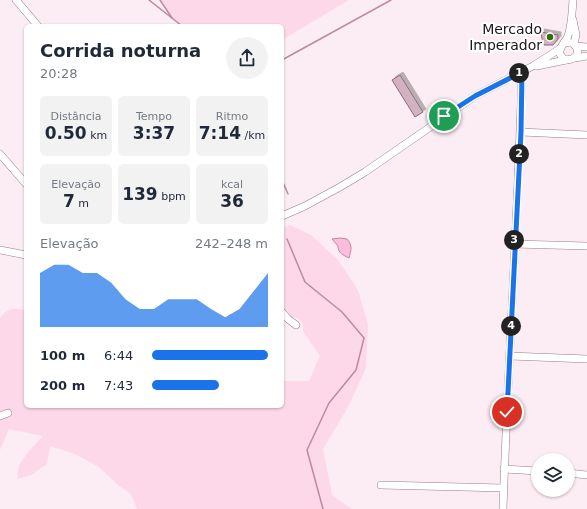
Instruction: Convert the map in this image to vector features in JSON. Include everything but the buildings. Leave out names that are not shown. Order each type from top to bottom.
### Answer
[{"type":"street","points":[[16,0],[36,24]]},
{"type":"street","points":[[566,60],[560,54],[572,18],[573,0]]},
{"type":"street","points":[[572,18],[576,35],[575,45],[577,52],[575,58]]},
{"type":"street","points":[[284,215],[305,206],[365,172],[475,96],[533,66],[563,46],[571,43],[587,48]]},
{"type":"street","points":[[533,66],[587,56]]},
{"type":"street","points":[[503,509],[514,244],[521,132],[522,72]]},
{"type":"street","points":[[521,132],[587,135]]},
{"type":"street","points":[[0,154],[24,182]]},
{"type":"street","points":[[514,244],[587,246]]},
{"type":"street","points":[[0,250],[24,255]]},
{"type":"street","points":[[284,314],[296,325]]},
{"type":"street","points":[[510,356],[587,359]]},
{"type":"street","points":[[0,416],[8,413]]},
{"type":"street","points":[[504,469],[531,471]]},
{"type":"street","points":[[575,473],[587,474]]},
{"type":"street","points":[[381,485],[503,488]]},
{"type":"shaded area","points":[[160,0],[349,0],[284,39],[284,24],[179,24],[173,19]]},
{"type":"shaded area","points":[[290,225],[311,235],[338,260],[358,290],[368,325],[366,368],[348,407],[323,449],[332,495],[352,509],[137,509],[131,494],[118,485],[99,467],[75,454],[50,446],[47,464],[31,475],[17,479],[19,465],[29,451],[43,436],[9,429],[0,450],[0,318],[3,314],[12,309],[24,310],[24,408],[284,408],[284,381],[309,381],[320,356],[303,331],[303,324],[298,318],[289,316],[284,310],[284,227]]},
{"type":"shaded area","points":[[332,239],[347,239],[351,246],[349,258],[340,252],[338,246]]},
{"type":"waterway","points":[[149,0],[179,24]]},
{"type":"waterway","points":[[160,0],[172,18]]},
{"type":"waterway","points":[[284,59],[391,0]]},
{"type":"waterway","points":[[284,185],[288,194]]},
{"type":"waterway","points":[[287,239],[305,282],[342,312],[364,338],[356,370],[329,403],[307,450],[323,509]]},
{"type":"place","name":"Mercado Imperador","points":[[550,37]]},
{"type":"route","points":[[444,116],[475,96],[522,72],[521,132],[514,244],[507,412]]}]
